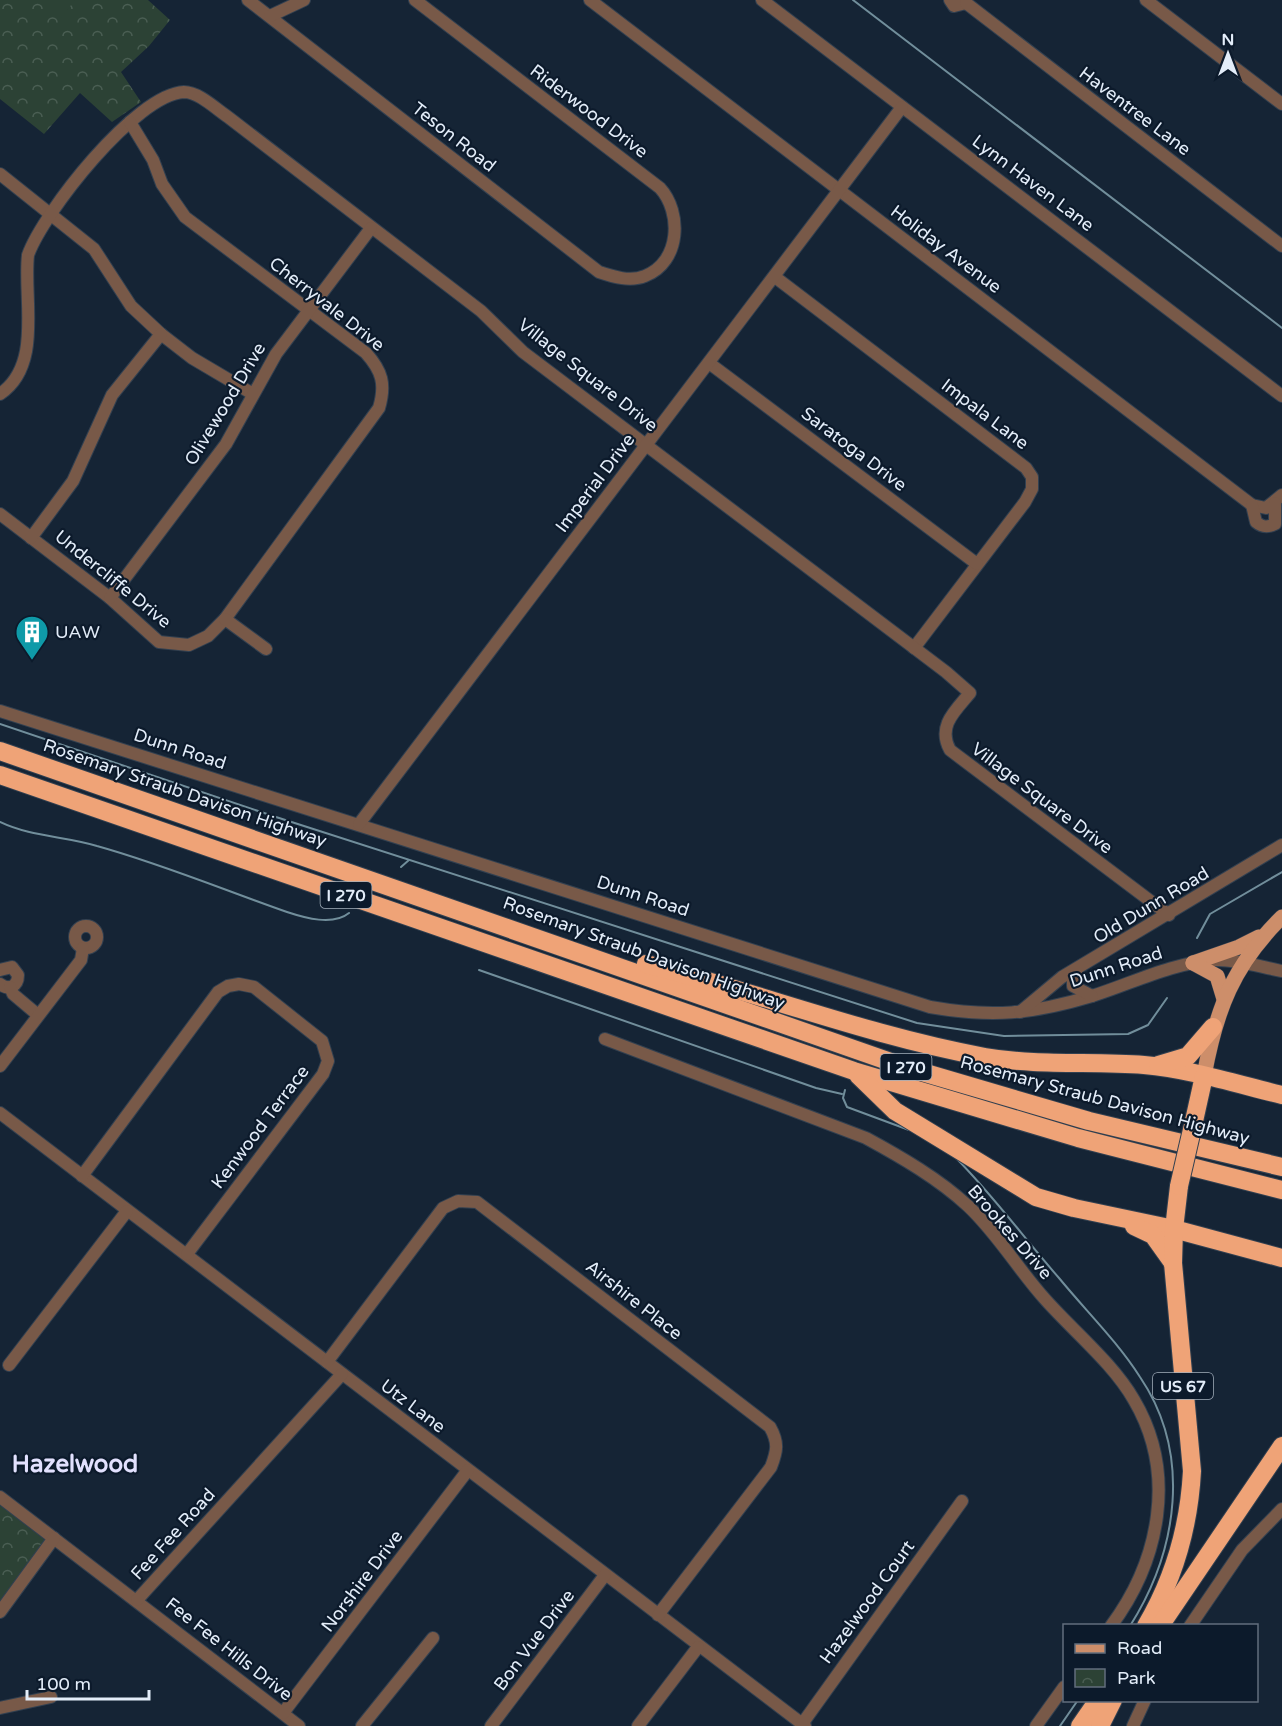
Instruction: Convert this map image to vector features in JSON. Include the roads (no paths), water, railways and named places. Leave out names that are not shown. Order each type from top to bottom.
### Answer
[{"type":"highway","name":"Rosemary Straub Davison Highway","points":[[0,750],[823,1038],[989,1093],[1131,1132],[1282,1167]]},
{"type":"highway","name":"I 270","points":[[0,775],[854,1071],[1078,1138],[1282,1191]]},
{"type":"highway","points":[[540,938],[690,975],[909,1039],[986,1057],[1069,1065],[1150,1066],[1170,1064],[1188,1056],[1213,1027]]},
{"type":"highway","points":[[1172,1070],[1193,1062],[1213,1027]]},
{"type":"highway","points":[[1150,1066],[1204,1076],[1282,1095]]},
{"type":"highway","points":[[854,1071],[895,1111],[1036,1197],[1174,1229],[1282,1258]]},
{"type":"highway","name":"US 67","points":[[1147,1624],[1172,1576],[1183,1542],[1190,1504],[1192,1471],[1173,1263],[1174,1229],[1179,1186],[1204,1076]]},
{"type":"highway","points":[[1111,1216],[1153,1235],[1173,1263]]},
{"type":"highway","points":[[1161,1624],[1282,1446]]},
{"type":"highway","points":[[1080,1726],[1097,1702]]},
{"type":"highway","points":[[1100,1726],[1112,1702]]},
{"type":"main road","name":"US 67","points":[[1204,1076],[1213,1027],[1224,999],[1244,963],[1264,934],[1282,917]]},
{"type":"main road","points":[[1192,963],[1239,947],[1264,934]]},
{"type":"main road","points":[[1192,963],[1217,976],[1224,999]]},
{"type":"street","name":"Teson Road","points":[[248,0],[593,268],[614,277],[632,279],[646,276]]},
{"type":"street","points":[[270,16],[304,0]]},
{"type":"street","name":"Riderwood Drive","points":[[415,0],[648,178],[670,200],[676,226],[674,241],[666,256],[646,276]]},
{"type":"street","name":"Holiday Avenue","points":[[590,0],[1252,505],[1256,522],[1262,526],[1275,524],[1278,499]]},
{"type":"street","name":"Lynn Haven Lane","points":[[762,0],[1282,396]]},
{"type":"street","points":[[950,0],[954,6],[965,2]]},
{"type":"street","points":[[1146,0],[1282,104]]},
{"type":"street","name":"Haventree Lane","points":[[965,2],[1282,246]]},
{"type":"street","name":"Village Square Drive","points":[[0,394],[15,380],[27,350],[28,255],[32,243],[51,213],[109,140],[130,122],[173,95],[190,93],[228,117],[481,311],[523,352],[647,444],[970,693],[945,725],[946,742],[950,750],[1169,915]]},
{"type":"street","name":"Imperial Drive","points":[[359,824],[902,107]]},
{"type":"street","name":"Cherryvale Drive","points":[[130,122],[153,160],[162,184],[185,217],[366,353],[381,371],[383,395],[380,408],[299,515],[225,619]]},
{"type":"street","points":[[0,174],[94,249],[131,306],[161,334],[192,358],[253,394]]},
{"type":"street","name":"Olivewood Drive","points":[[110,598],[226,444],[282,345],[371,228]]},
{"type":"street","name":"Impala Lane","points":[[775,277],[1026,468],[1032,477],[1032,489],[1024,502],[914,648]]},
{"type":"street","points":[[31,537],[73,481],[112,395],[161,334]]},
{"type":"street","name":"Saratoga Drive","points":[[709,363],[977,564]]},
{"type":"street","points":[[1252,505],[1260,509],[1278,499]]},
{"type":"street","name":"Undercliffe Drive","points":[[0,514],[110,598],[159,642],[189,645],[198,642],[208,636],[225,619]]},
{"type":"street","points":[[225,619],[266,649]]},
{"type":"street","name":"Dunn Road","points":[[0,711],[913,1003],[968,1014],[992,1015],[1020,1012],[1092,996],[1146,975],[1192,963],[1225,960],[1282,971]]},
{"type":"street","name":"Old Dunn Road","points":[[1020,1012],[1062,977],[1169,915],[1282,845]]},
{"type":"street","points":[[0,1066],[81,960],[84,948]]},
{"type":"street","points":[[0,970],[9,966],[17,972],[17,982],[5,986],[38,1015]]},
{"type":"street","points":[[1077,969],[1073,977],[1073,986],[1092,996]]},
{"type":"street","points":[[1056,1005],[1053,996],[1062,977]]},
{"type":"street","name":"Kenwood Terrace","points":[[82,1176],[218,992],[228,986],[239,984],[254,987],[322,1041],[328,1061],[323,1074],[187,1254]]},
{"type":"street","name":"Brookes Drive","points":[[605,1039],[866,1138],[888,1149],[970,1208],[1043,1297],[1115,1375],[1134,1399],[1146,1425],[1157,1459],[1159,1488],[1150,1552],[1139,1582],[1112,1624]]},
{"type":"street","name":"Utz Lane","points":[[0,1113],[698,1647],[804,1725]]},
{"type":"street","name":"Airshire Place","points":[[327,1362],[443,1208],[458,1202],[477,1202],[770,1427],[776,1438],[777,1450],[771,1467],[658,1615]]},
{"type":"street","points":[[9,1365],[127,1211]]},
{"type":"street","name":"Fee Fee Road","points":[[54,1538],[137,1600],[342,1374]]},
{"type":"street","name":"Norshire Drive","points":[[283,1713],[468,1470]]},
{"type":"street","points":[[0,1497],[54,1538],[0,1612]]},
{"type":"street","name":"Hazelwood Court","points":[[804,1725],[962,1501]]},
{"type":"street","points":[[1191,1624],[1242,1550],[1282,1509]]},
{"type":"street","name":"Bon Vue Drive","points":[[491,1726],[605,1575]]},
{"type":"street","name":"Fee Fee Hills Drive","points":[[137,1600],[300,1726]]},
{"type":"street","points":[[362,1726],[433,1638]]},
{"type":"street","points":[[638,1726],[698,1647]]},
{"type":"street","points":[[1035,1726],[1063,1690]]},
{"type":"street","points":[[0,1708],[51,1697]]},
{"type":"street","points":[[1133,1726],[1144,1702]]},
{"type":"waterway","points":[[853,0],[1282,328]]},
{"type":"waterway","points":[[0,724],[276,817],[917,1023],[1004,1036],[1128,1034],[1148,1025],[1167,998]]},
{"type":"waterway","points":[[0,822],[24,831],[121,853],[302,917],[327,920],[349,913]]},
{"type":"waterway","points":[[401,867],[409,860]]},
{"type":"waterway","points":[[1197,938],[1210,914],[1282,872]]},
{"type":"waterway","points":[[479,970],[816,1088],[842,1094]]},
{"type":"waterway","points":[[845,1090],[843,1098],[847,1107],[909,1130]]},
{"type":"waterway","points":[[955,1157],[1101,1326],[1140,1377],[1156,1407],[1167,1438],[1172,1470],[1172,1502],[1168,1534],[1159,1566],[1131,1624]]},
{"type":"waterway","points":[[1060,1726],[1077,1702]]},
{"type":"place","name":"UAW","points":[[32,661]]},
{"type":"district","name":"Hazelwood","points":[[75,1464]]}]
